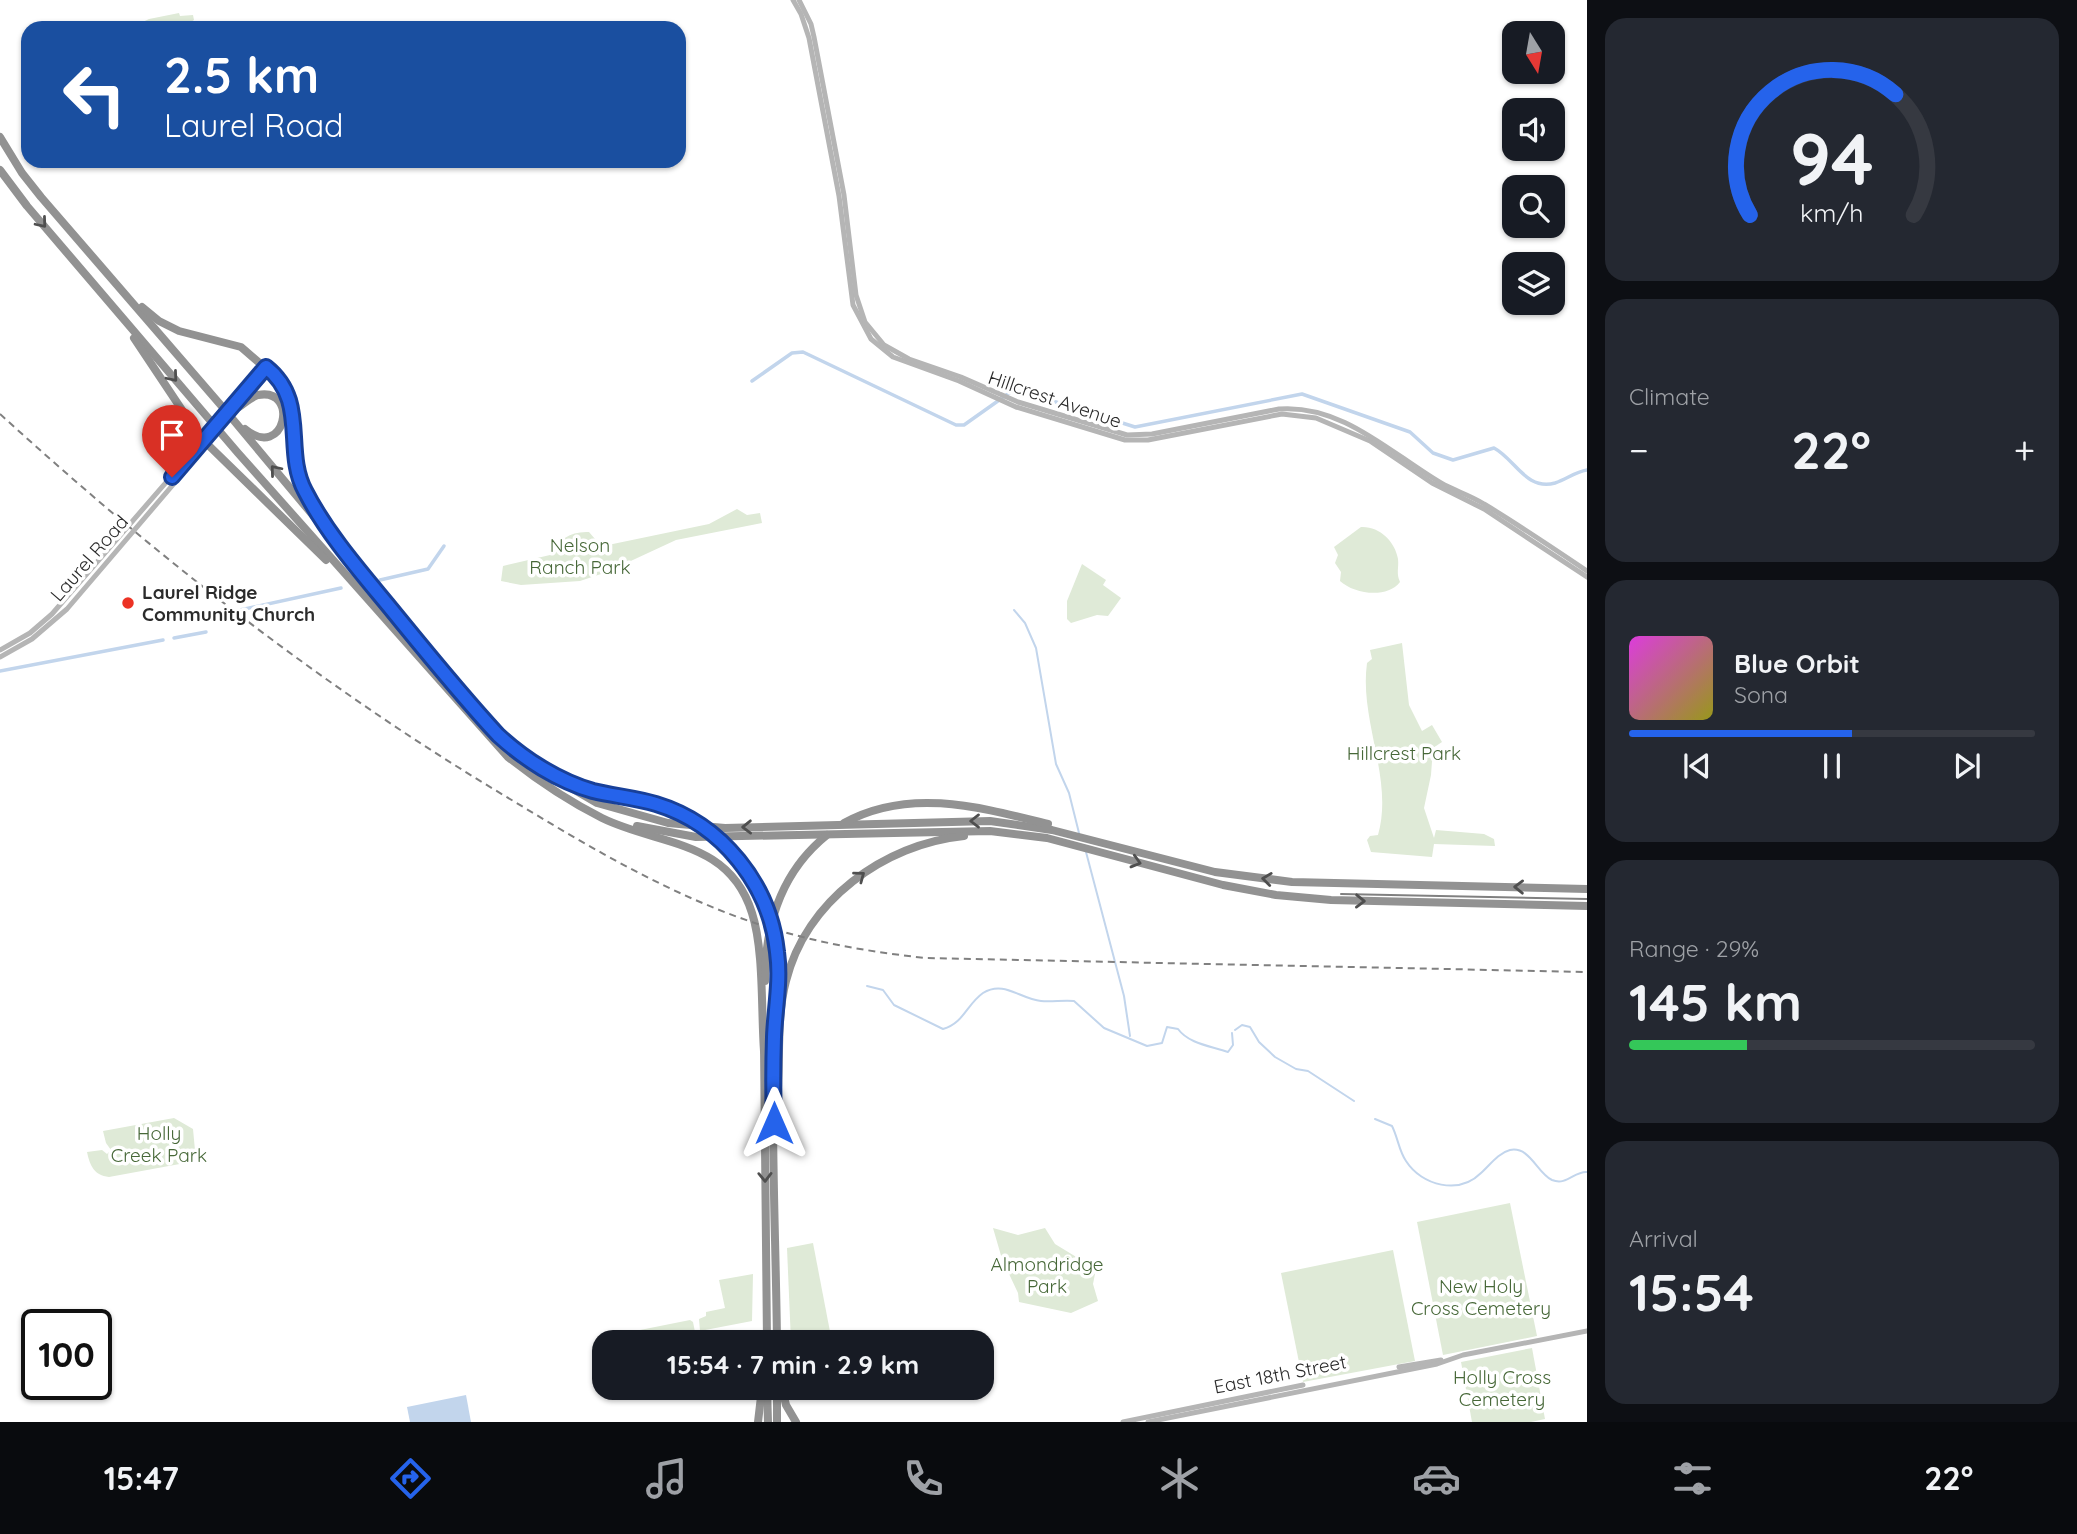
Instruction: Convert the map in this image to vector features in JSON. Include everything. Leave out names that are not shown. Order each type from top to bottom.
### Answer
[{"type":"highway","points":[[0,137],[28,181],[225,410],[479,715],[520,754],[552,779],[597,803],[668,823],[725,828],[990,821],[1052,830],[1191,867],[1274,880],[1587,889]]},
{"type":"highway","points":[[0,170],[27,206],[332,564],[508,757],[545,785],[618,825],[706,854],[730,874],[747,900],[754,920],[764,1051]]},
{"type":"highway","points":[[117,284],[151,315],[169,326],[186,334],[234,344],[269,369],[284,386],[290,401],[300,481],[351,560]]},
{"type":"highway","points":[[112,306],[181,411],[208,439],[219,455],[332,564]]},
{"type":"highway","points":[[225,410],[248,431],[259,437],[277,432],[284,420],[282,407],[273,397],[259,395],[237,405]]},
{"type":"highway","points":[[520,754],[580,786],[650,802],[679,813],[705,828],[728,849],[759,891],[771,921],[778,960],[774,1055],[778,1330]]},
{"type":"highway","points":[[767,1330],[764,1051],[766,945],[773,914],[791,875],[819,841],[852,819],[890,805],[937,802],[1046,824],[1090,840]]},
{"type":"highway","points":[[584,807],[644,828],[696,837],[990,831],[1047,838],[1223,885],[1276,895],[1331,900],[1587,905]]},
{"type":"highway","points":[[775,1159],[782,1002],[786,980],[797,952],[813,925],[833,900],[856,879],[886,859],[917,846],[974,835],[1047,838]]},
{"type":"highway","points":[[758,1422],[761,1400]]},
{"type":"highway","points":[[767,1400],[768,1422]]},
{"type":"highway","points":[[777,1400],[777,1422]]},
{"type":"highway","points":[[785,1400],[796,1422]]},
{"type":"main road","name":"Hillcrest Avenue","points":[[793,0],[809,38],[839,196],[851,296],[861,324],[871,340],[892,357],[999,397],[1106,430],[1136,436],[1279,409],[1319,413],[1345,422],[1377,440],[1440,482],[1482,502],[1587,571]]},
{"type":"main road","name":"Hillcrest Avenue","points":[[799,0],[811,24],[814,37],[844,195],[856,295],[865,322],[875,336],[895,353],[961,377],[1004,402],[1114,438],[1135,441],[1282,414],[1316,418],[1370,441],[1432,483],[1480,507],[1587,577]]},
{"type":"main road","name":"Laurel Road","points":[[0,657],[32,639],[61,615],[113,549],[269,369]]},
{"type":"main road","name":"Laurel Road","points":[[139,519],[184,471],[208,439]]},
{"type":"main road","points":[[184,471],[204,453],[219,455]]},
{"type":"main road","points":[[1506,524],[1524,530]]},
{"type":"main road","name":"Laurel Road","points":[[0,650],[41,624],[113,549]]},
{"type":"main road","name":"East 18th Street","points":[[1123,1422],[1587,1331]]},
{"type":"main road","name":"East 18th Street","points":[[1148,1422],[1444,1361]]},
{"type":"green space","points":[[179,13],[180,16],[193,15],[194,20],[145,21]]},
{"type":"green space","name":"Nelson Ranch Park","points":[[737,509],[747,515],[760,513],[762,523],[676,540],[607,572],[580,581],[521,585],[501,581],[503,566],[550,555],[561,541],[576,533],[589,532],[595,539],[608,545],[709,524]]},
{"type":"green space","points":[[1361,527],[1380,532],[1390,541],[1396,552],[1400,582],[1387,591],[1362,592],[1340,581],[1341,572],[1335,563],[1338,555],[1334,547]]},
{"type":"green space","points":[[1082,564],[1106,580],[1103,585],[1121,598],[1108,616],[1097,615],[1071,623],[1067,619],[1067,601]]},
{"type":"green space","name":"Hillcrest Park","points":[[1402,643],[1409,705],[1422,731],[1432,725],[1442,742],[1433,748],[1424,808],[1434,838],[1436,830],[1484,834],[1494,839],[1495,846],[1434,844],[1432,857],[1371,852],[1367,840],[1370,836],[1378,835],[1382,793],[1368,706],[1367,663],[1372,659],[1370,650]]},
{"type":"green space","name":"Holly Creek Park","points":[[174,1118],[193,1129],[196,1161],[109,1177],[96,1172],[91,1166],[87,1152],[102,1150],[107,1154],[111,1150],[103,1131]]},
{"type":"green space","name":"New Holy Cross Cemetery","points":[[1510,1203],[1537,1336],[1443,1355],[1417,1222]]},
{"type":"green space","name":"Almondridge Park","points":[[993,1228],[1018,1235],[1045,1228],[1055,1244],[1096,1269],[1093,1284],[1098,1301],[1071,1313],[1019,1302]]},
{"type":"green space","points":[[813,1243],[830,1330],[790,1330],[787,1248]]},
{"type":"green space","points":[[1393,1250],[1415,1361],[1303,1382],[1281,1273]]},
{"type":"green space","points":[[753,1274],[752,1321],[700,1330],[699,1319],[706,1316],[706,1312],[725,1308],[719,1280]]},
{"type":"green space","points":[[690,1320],[695,1330],[640,1330]]},
{"type":"green space","name":"Holly Cross Cemetery","points":[[1532,1348],[1545,1419],[1531,1422],[1472,1422],[1461,1362]]},
{"type":"water","points":[[466,1395],[471,1422],[410,1422],[407,1407]]},
{"type":"waterway","points":[[752,381],[792,353],[803,352],[956,425],[964,425],[1012,391],[1021,391],[1135,427],[1302,394],[1410,432],[1433,453],[1453,460],[1494,448],[1528,478],[1545,484],[1555,483],[1587,470]]},
{"type":"waterway","points":[[380,580],[428,569],[444,546]]},
{"type":"waterway","points":[[240,610],[341,588]]},
{"type":"waterway","points":[[1014,610],[1025,623],[1036,648],[1056,764],[1069,793],[1079,833]]},
{"type":"waterway","points":[[174,638],[206,632]]},
{"type":"waterway","points":[[0,671],[163,640]]},
{"type":"waterway","points":[[1086,852],[1124,996],[1130,1036]]},
{"type":"waterway","points":[[867,986],[883,990],[894,1005],[943,1029],[961,1018],[983,993],[998,988],[1033,1000],[1074,1001],[1104,1028],[1147,1046],[1162,1043],[1167,1027],[1178,1029],[1194,1041],[1228,1052],[1233,1045],[1232,1033]]},
{"type":"waterway","points":[[1235,1030],[1242,1025],[1250,1027],[1259,1042],[1275,1057],[1296,1069],[1308,1071],[1354,1101]]},
{"type":"waterway","points":[[1375,1119],[1392,1126],[1404,1157],[1413,1170],[1421,1177],[1441,1185],[1462,1184],[1472,1180],[1498,1156],[1510,1150],[1523,1152],[1552,1180],[1562,1181],[1587,1172]]},
{"type":"tram line","points":[[1341,894],[1587,899]]},
{"type":"railway","points":[[0,414],[184,572],[312,669],[378,715],[605,855],[667,887],[731,915],[824,942],[925,958],[1587,972]]},
{"type":"place","name":"Laurel Ridge Community Church","points":[[128,603]]},
{"type":"route","points":[[172,477],[266,367],[284,386],[290,401],[298,472],[305,492],[358,569],[498,735],[520,754],[573,784],[650,802],[679,813],[705,828],[733,853],[759,891],[771,921],[776,944],[778,976],[773,1074],[774,1123]]}]
